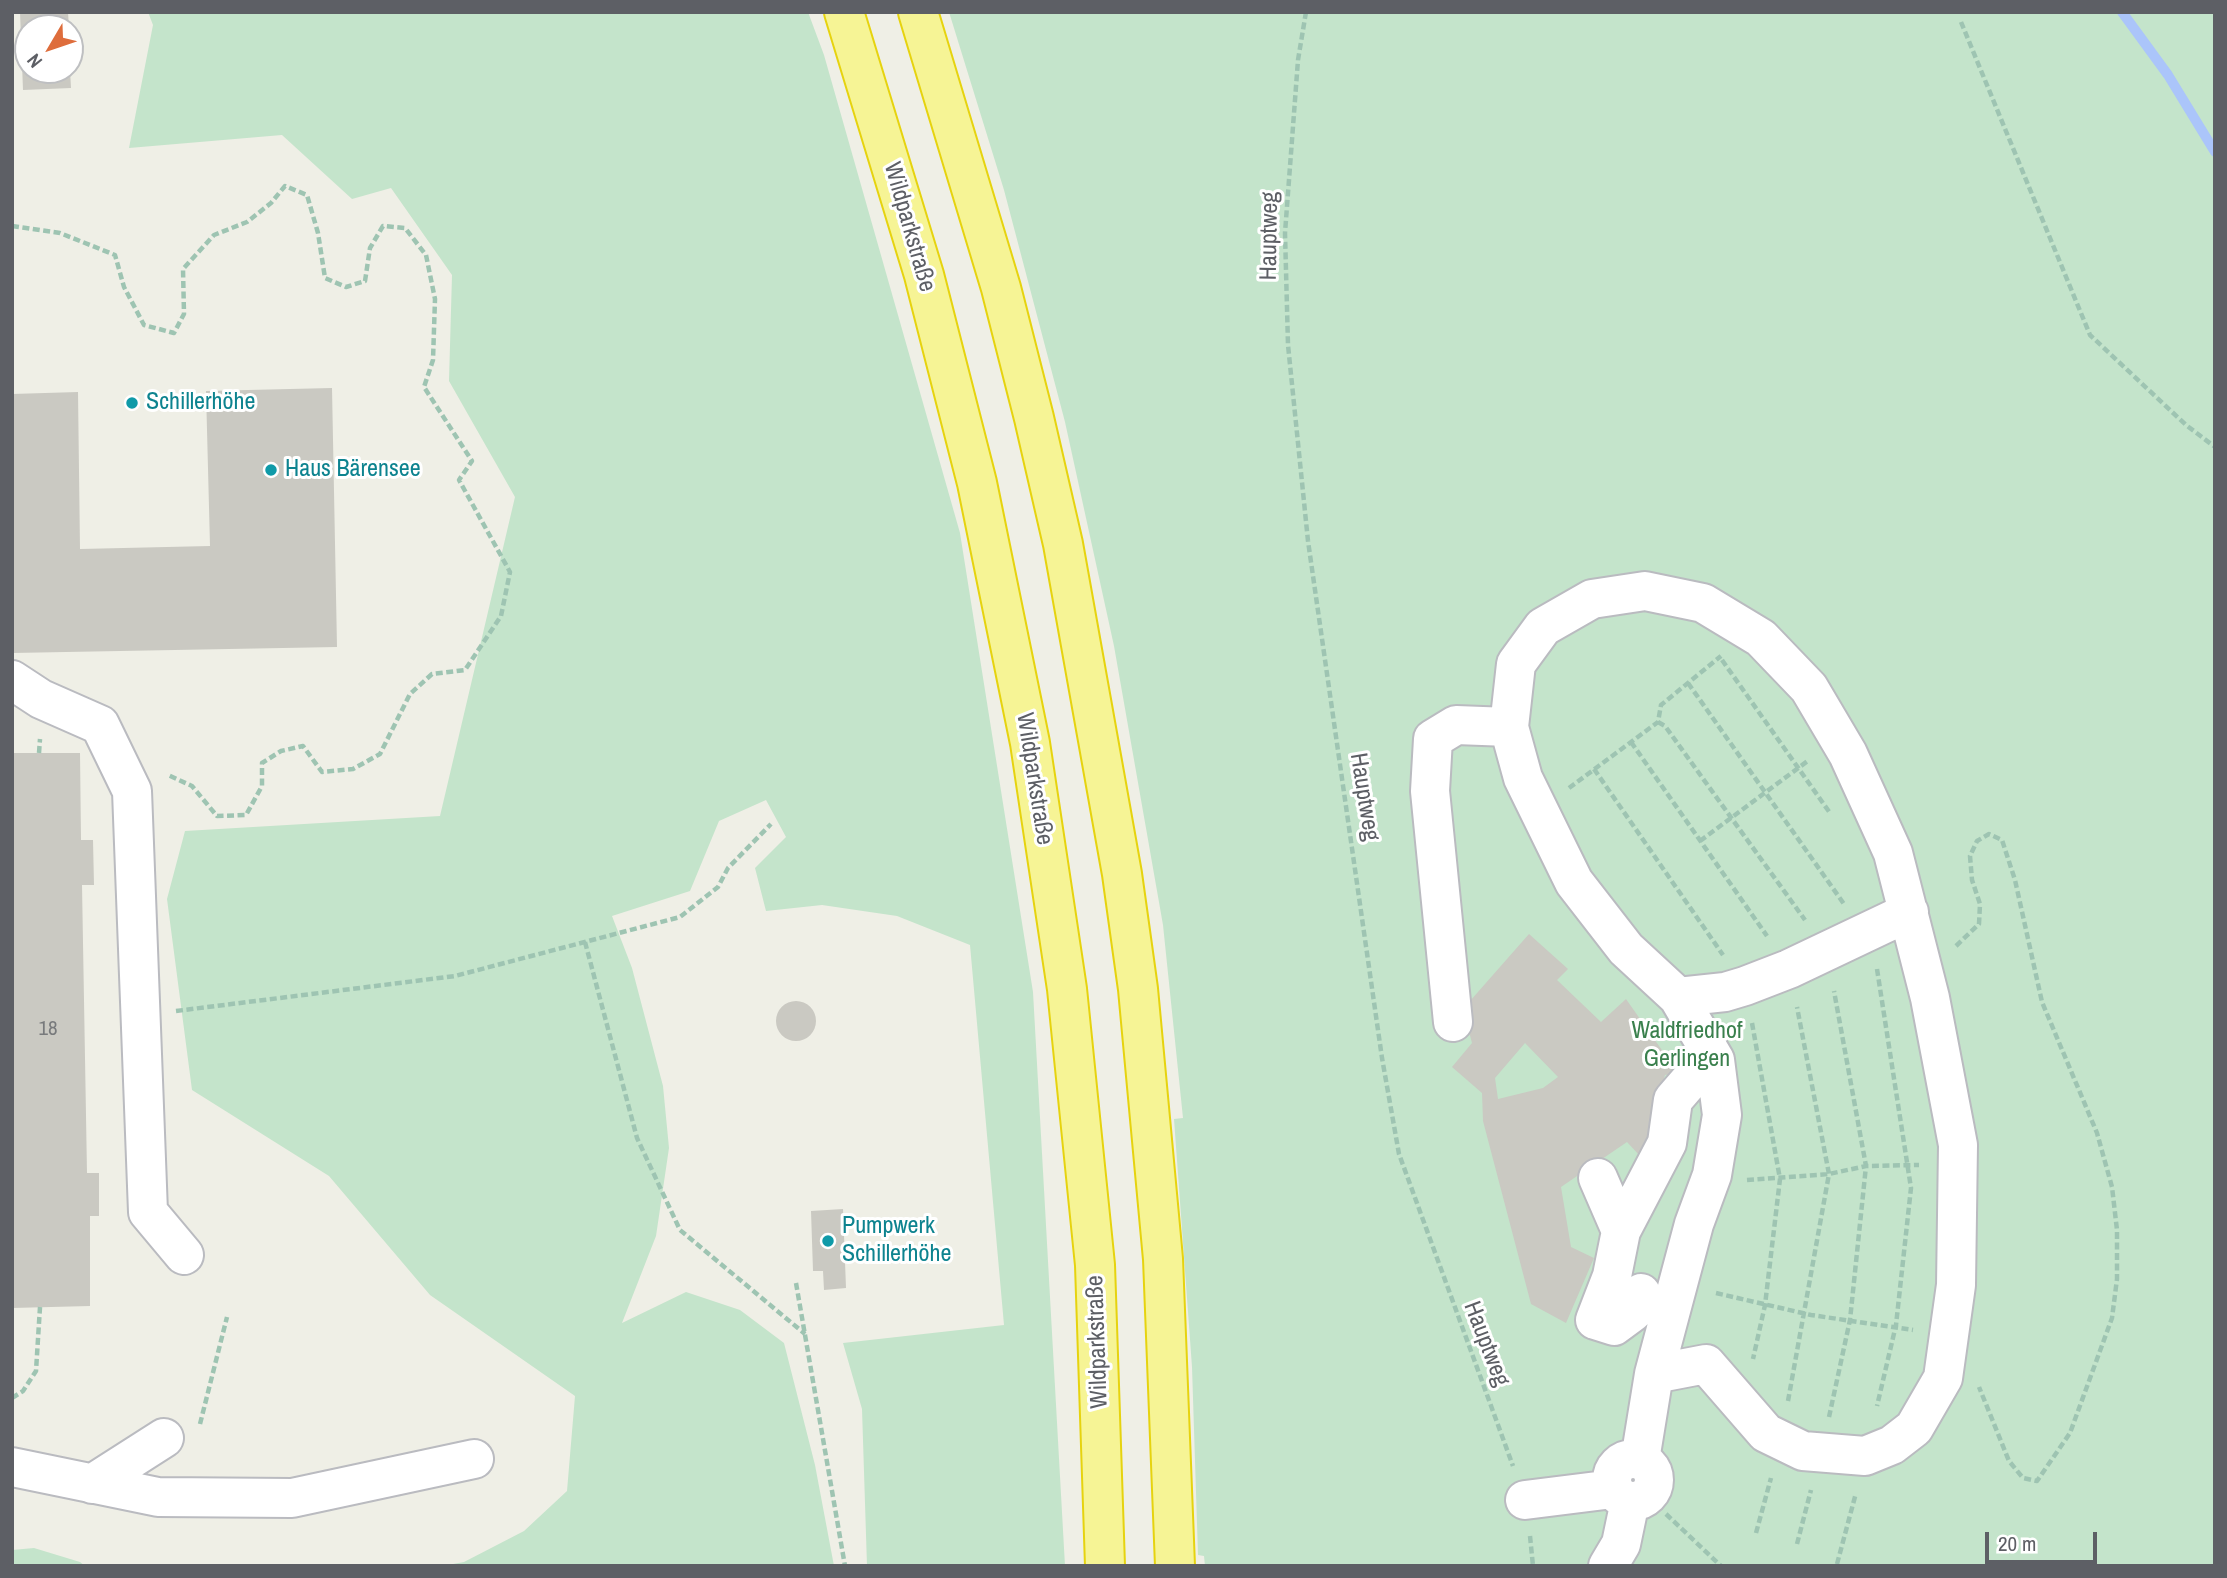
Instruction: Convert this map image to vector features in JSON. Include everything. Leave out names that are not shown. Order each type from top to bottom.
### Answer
[{"type":"highway","name":"Wildparkstraße","points":[[844,12],[941,340],[977,483],[1030,743],[1067,989],[1095,1265],[1105,1566]]},
{"type":"highway","points":[[918,12],[1001,288],[1034,418],[1063,544],[1122,874],[1138,989],[1163,1259],[1175,1566]]},
{"type":"lane","points":[[1598,1178],[1650,1291],[1706,1364],[1766,1433],[1803,1451],[1865,1456],[1892,1445],[1914,1428],[1943,1378],[1956,1284],[1958,1145],[1921,962],[1893,853],[1840,741],[1809,688],[1761,638],[1703,603],[1645,591],[1592,599],[1543,627],[1516,664],[1508,727],[1522,778],[1574,882],[1626,949],[1678,997],[1710,1051],[1723,1115],[1712,1175],[1650,1291],[1654,1374],[1640,1460],[1626,1460],[1615,1468],[1611,1482],[1629,1496]]},
{"type":"lane","points":[[12,680],[41,699],[100,725],[132,791],[148,1212],[184,1255]]},
{"type":"lane","points":[[1453,1022],[1431,803],[1433,739],[1456,725],[1508,727]]},
{"type":"lane","points":[[1678,997],[1735,989],[1789,969],[1826,949],[1909,912]]},
{"type":"lane","points":[[1621,1231],[1667,1143],[1673,1100],[1710,1051],[1735,989]]},
{"type":"lane","points":[[1654,1374],[1706,1364]]},
{"type":"lane","points":[[92,1484],[180,1438]]},
{"type":"lane","points":[[12,1467],[158,1497],[292,1499],[474,1459]]},
{"type":"lane","points":[[1525,1500],[1629,1496]]},
{"type":"lane","points":[[1608,1566],[1621,1544],[1629,1496]]},
{"type":"path","name":"Hauptweg","points":[[1306,12],[1298,60],[1285,233],[1288,345],[1308,541],[1382,1058],[1399,1154],[1525,1500],[1533,1566]]},
{"type":"path","points":[[1961,22],[2090,335],[2186,425],[2215,447]]},
{"type":"path","points":[[12,226],[60,233],[115,255],[124,288],[144,325],[174,333],[184,314],[183,269],[214,235],[247,222],[271,203],[285,186],[307,195],[318,233],[325,278],[346,287],[365,281],[370,248],[383,226],[405,228],[426,256],[435,299],[433,360],[424,387],[472,461],[459,480],[510,572],[501,616],[465,670],[432,674],[411,694],[380,754],[353,769],[322,772],[303,746],[281,751],[262,763],[262,786],[246,815],[217,816],[192,786],[159,771]]},
{"type":"path","points":[[1537,811],[1658,722],[1661,705],[1751,632]]},
{"type":"path","points":[[1720,657],[1833,817]]},
{"type":"path","points":[[1688,683],[1867,932],[1909,1166],[1911,1188],[1896,1325],[1837,1564]]},
{"type":"path","points":[[1658,722],[1665,726],[1826,949],[1866,1166],[1850,1320],[1821,1454],[1797,1544]]},
{"type":"path","points":[[1700,841],[1797,767],[1840,741]]},
{"type":"path","points":[[1631,742],[1789,969],[1829,1174],[1806,1313],[1780,1440],[1756,1533]]},
{"type":"path","points":[[1594,769],[1735,989],[1780,1179],[1765,1305],[1743,1408]]},
{"type":"path","points":[[141,1015],[455,976],[680,917],[718,887],[728,868],[771,824]]},
{"type":"path","points":[[1650,1291],[1896,1325],[1947,1347],[1974,1373],[2009,1461],[2023,1478],[2037,1481],[2070,1433],[2112,1318],[2117,1279],[2117,1230],[2112,1187],[2097,1133],[2042,1002],[2030,939],[2002,840],[1989,834],[1977,841],[1970,856],[1972,880],[1980,904],[1979,924],[1966,940],[1921,962]]},
{"type":"path","points":[[585,942],[637,1138],[680,1230],[805,1334]]},
{"type":"path","points":[[1712,1175],[1759,1181],[1829,1174],[1866,1166],[1958,1168]]},
{"type":"path","points":[[796,1283],[845,1566]]},
{"type":"path","points":[[12,1398],[23,1391],[36,1371],[40,1307]]},
{"type":"path","points":[[180,1438],[227,1317]]},
{"type":"path","points":[[1629,1496],[1657,1506],[1721,1566]]},
{"type":"green space","points":[[148,12],[808,12],[824,55],[960,533],[1033,992],[1065,1566],[867,1566],[862,1409],[843,1343],[1004,1325],[970,945],[897,916],[822,905],[766,911],[755,868],[786,837],[766,800],[719,821],[690,891],[612,916],[632,968],[663,1086],[669,1148],[656,1236],[622,1323],[686,1292],[740,1310],[784,1343],[815,1465],[834,1566],[442,1566],[464,1562],[524,1531],[567,1491],[575,1396],[430,1295],[329,1176],[192,1090],[167,899],[185,831],[440,816],[515,497],[449,381],[452,275],[391,188],[352,199],[282,135],[129,148],[153,25]]},
{"type":"green space","name":"Waldfriedhof Gerlingen","points":[[949,12],[2215,12],[2215,1566],[1205,1566],[1204,1556],[1198,1555],[1192,1367],[1174,1119],[1183,1118],[1163,925],[1114,646],[1065,422],[1004,190]]},
{"type":"green space","points":[[34,1548],[80,1562],[85,1566],[12,1566],[12,1550]]},
{"type":"building","points":[[20,12],[68,14],[20,14]]},
{"type":"building","points":[[23,84],[71,84],[71,88],[23,90]]},
{"type":"building","name":"Haus Bärensee","points":[[332,388],[337,647],[12,653],[12,394],[78,392],[80,549],[210,546],[206,391]]},
{"type":"building","points":[[12,753],[80,753],[81,840],[93,840],[94,885],[82,885],[87,1173],[99,1173],[99,1216],[90,1216],[90,1306],[12,1308]]},
{"type":"building","points":[[1529,934],[1568,969],[1557,980],[1601,1022],[1626,999],[1678,1073],[1665,1075],[1641,1157],[1627,1142],[1561,1187],[1571,1247],[1594,1258],[1566,1323],[1531,1304],[1483,1121],[1482,1093],[1452,1067],[1472,1043],[1463,1009]],"holes":[[[1525,1043],[1558,1077],[1543,1088],[1498,1099],[1495,1078]]]},
{"type":"building","points":[[796,1001],[810,1007],[816,1021],[810,1035],[796,1041],[782,1035],[776,1021],[782,1007]]},
{"type":"building","name":"Pumpwerk Schillerhöhe","points":[[843,1209],[846,1288],[824,1290],[823,1271],[813,1271],[811,1211]]},
{"type":"waterway","points":[[2122,12],[2168,75],[2215,152]]},
{"type":"place","name":"Schillerhöhe","points":[[132,403]]},
{"type":"place","name":"Haus Bärensee","points":[[271,470]]},
{"type":"place","name":"Pumpwerk Schillerhöhe","points":[[828,1241]]}]
